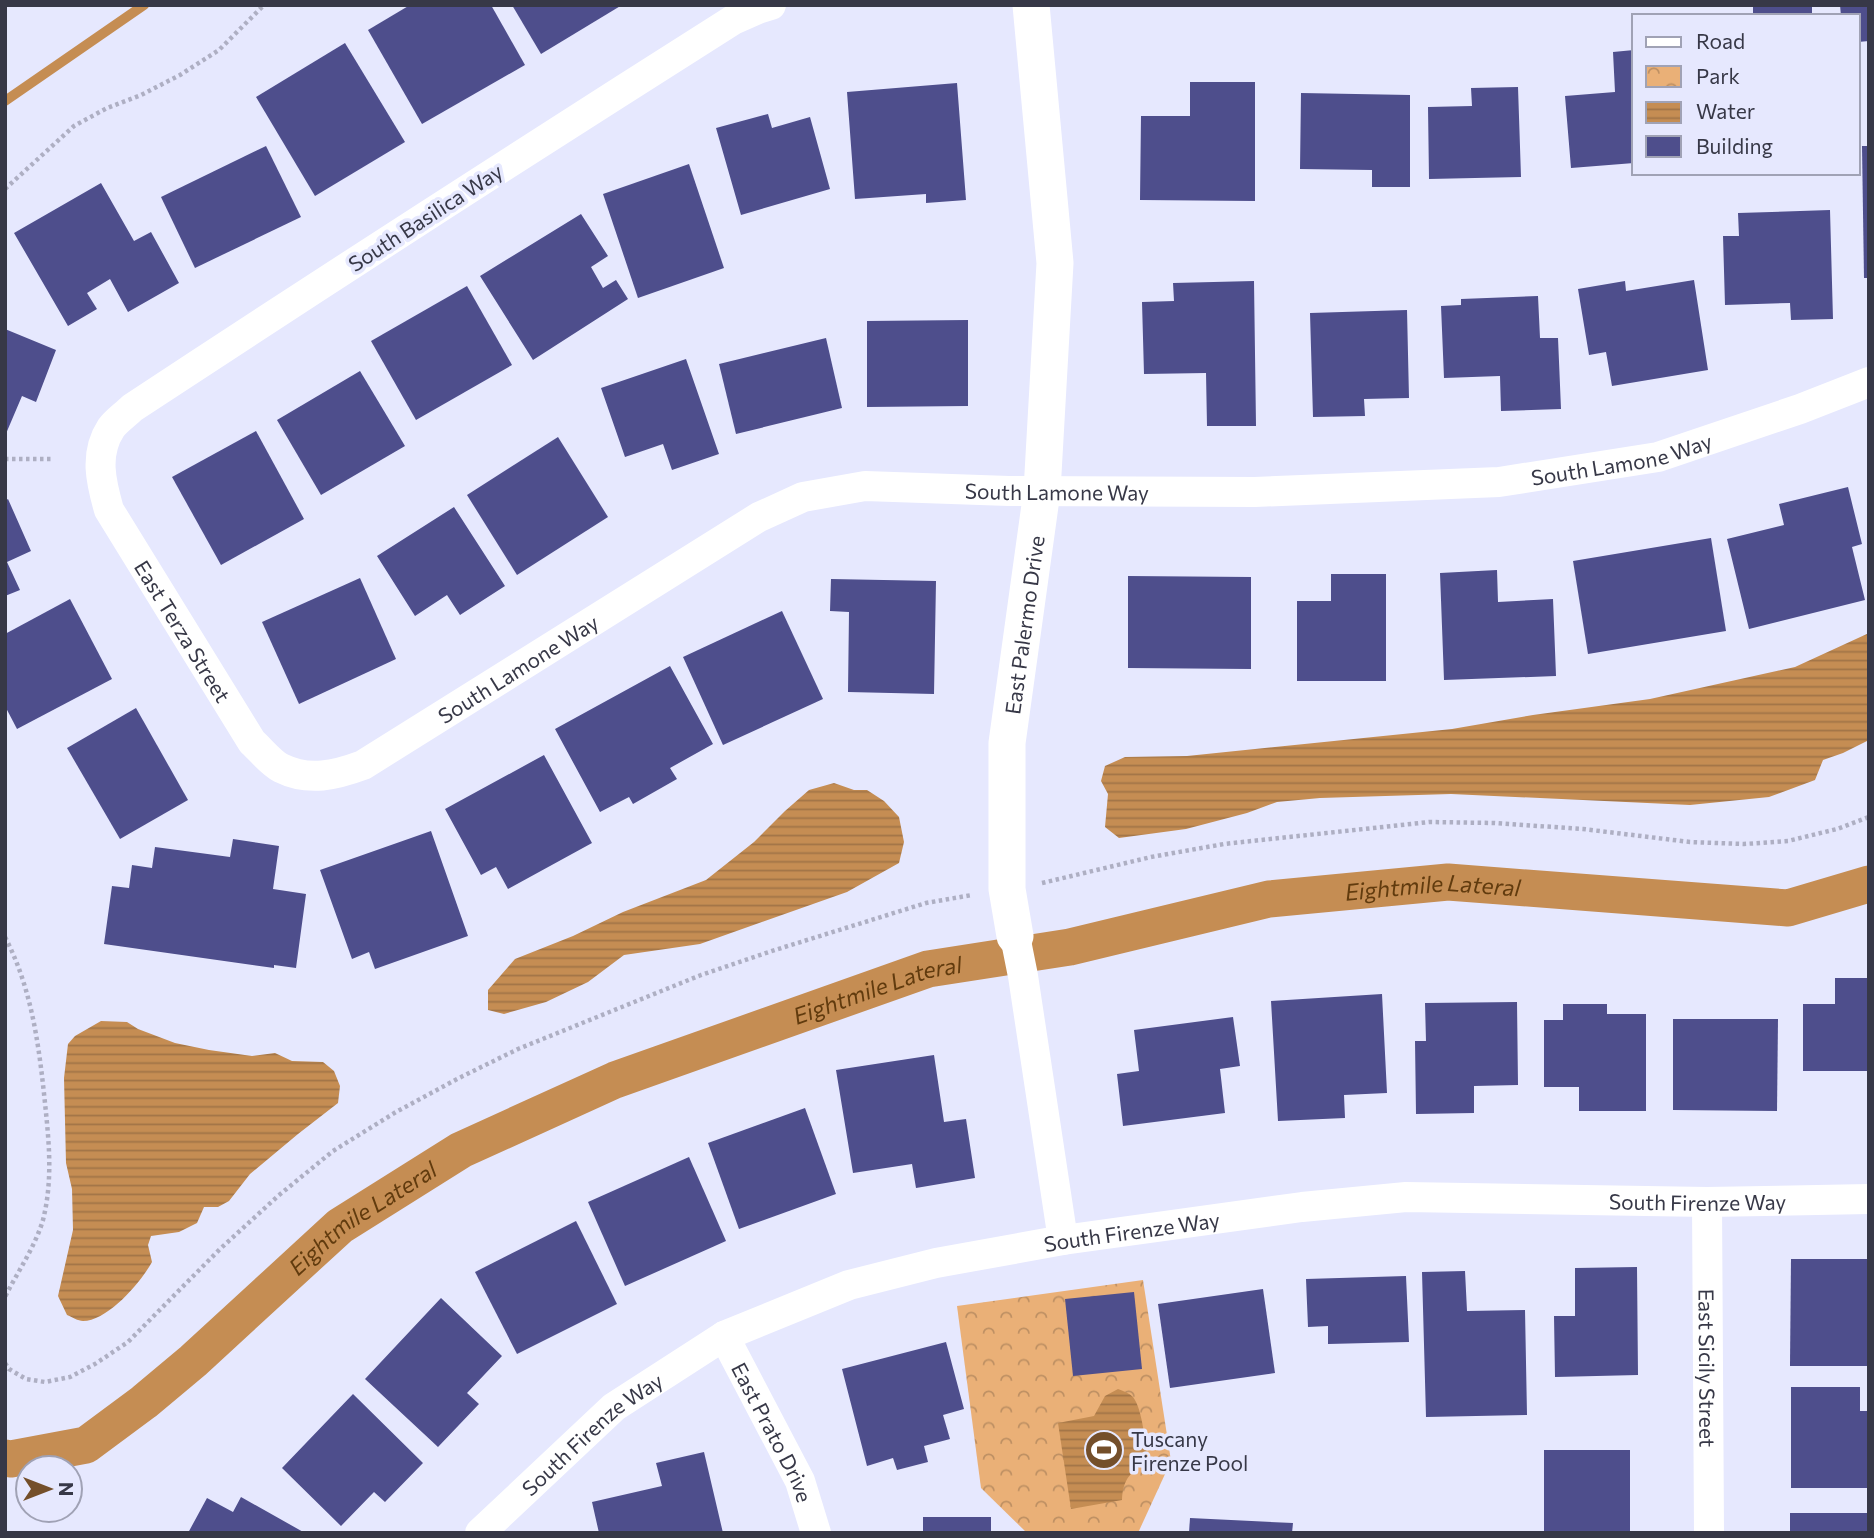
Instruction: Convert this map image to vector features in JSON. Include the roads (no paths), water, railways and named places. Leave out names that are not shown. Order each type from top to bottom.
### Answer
[{"type":"street","name":"South Basilica Way","points":[[100,454],[111,428],[132,408],[355,261],[733,20],[771,5]]},
{"type":"street","name":"East Palermo Drive","points":[[1031,5],[1055,264],[1042,491],[1006,743],[1007,889],[1063,1240]]},
{"type":"street","name":"South Lamone Way","points":[[310,777],[338,775],[363,765],[760,517],[803,497],[865,486],[1042,491],[1255,492],[1499,482],[1658,457],[1800,409],[1869,382]]},
{"type":"street","name":"East Terza Street","points":[[100,454],[101,482],[109,510],[252,742],[280,768],[310,777]]},
{"type":"street","name":"South Firenze Way","points":[[480,1533],[614,1407],[724,1336],[849,1285],[936,1263],[1063,1240],[1302,1207],[1406,1197],[1707,1202],[1869,1199]]},
{"type":"street","name":"East Sicily Street","points":[[1707,1202],[1709,1533]]},
{"type":"street","name":"East Prato Drive","points":[[724,1336],[800,1481],[816,1533]]},
{"type":"water","points":[[1869,633],[1869,740],[1823,760],[1815,780],[1769,797],[1690,805],[1451,794],[1320,798],[1277,802],[1186,829],[1119,838],[1105,827],[1108,794],[1101,781],[1105,766],[1125,757],[1187,756],[1452,729],[1650,699],[1795,667]]},
{"type":"water","points":[[834,783],[854,790],[867,790],[884,801],[899,817],[904,842],[899,863],[847,892],[700,944],[624,955],[588,982],[546,1002],[504,1014],[488,1010],[488,990],[515,959],[623,912],[706,880],[754,842],[809,790]]},
{"type":"water","points":[[101,1021],[127,1022],[175,1043],[209,1050],[252,1056],[275,1053],[292,1061],[323,1062],[334,1071],[340,1086],[338,1103],[250,1174],[229,1201],[218,1207],[204,1207],[197,1223],[179,1232],[151,1236],[148,1245],[152,1262],[140,1280],[113,1308],[103,1315],[83,1321],[67,1315],[58,1296],[73,1230],[72,1189],[66,1163],[64,1078],[68,1044],[75,1036]]},
{"type":"water","name":"Tuscany Firenze Pool","points":[[1118,1389],[1126,1392],[1136,1403],[1148,1461],[1129,1476],[1122,1500],[1071,1509],[1058,1423],[1094,1416],[1105,1396]]},
{"type":"waterway","points":[[5,101],[144,5]]},
{"type":"waterway","name":"Eightmile Lateral","points":[[5,1458],[86,1445],[193,1361],[340,1226],[461,1150],[615,1080],[928,969],[1070,947],[1269,899],[1448,882],[1788,908],[1869,884]]},
{"type":"place","name":"Tuscany Firenze Pool","points":[[1104,1450]]}]
